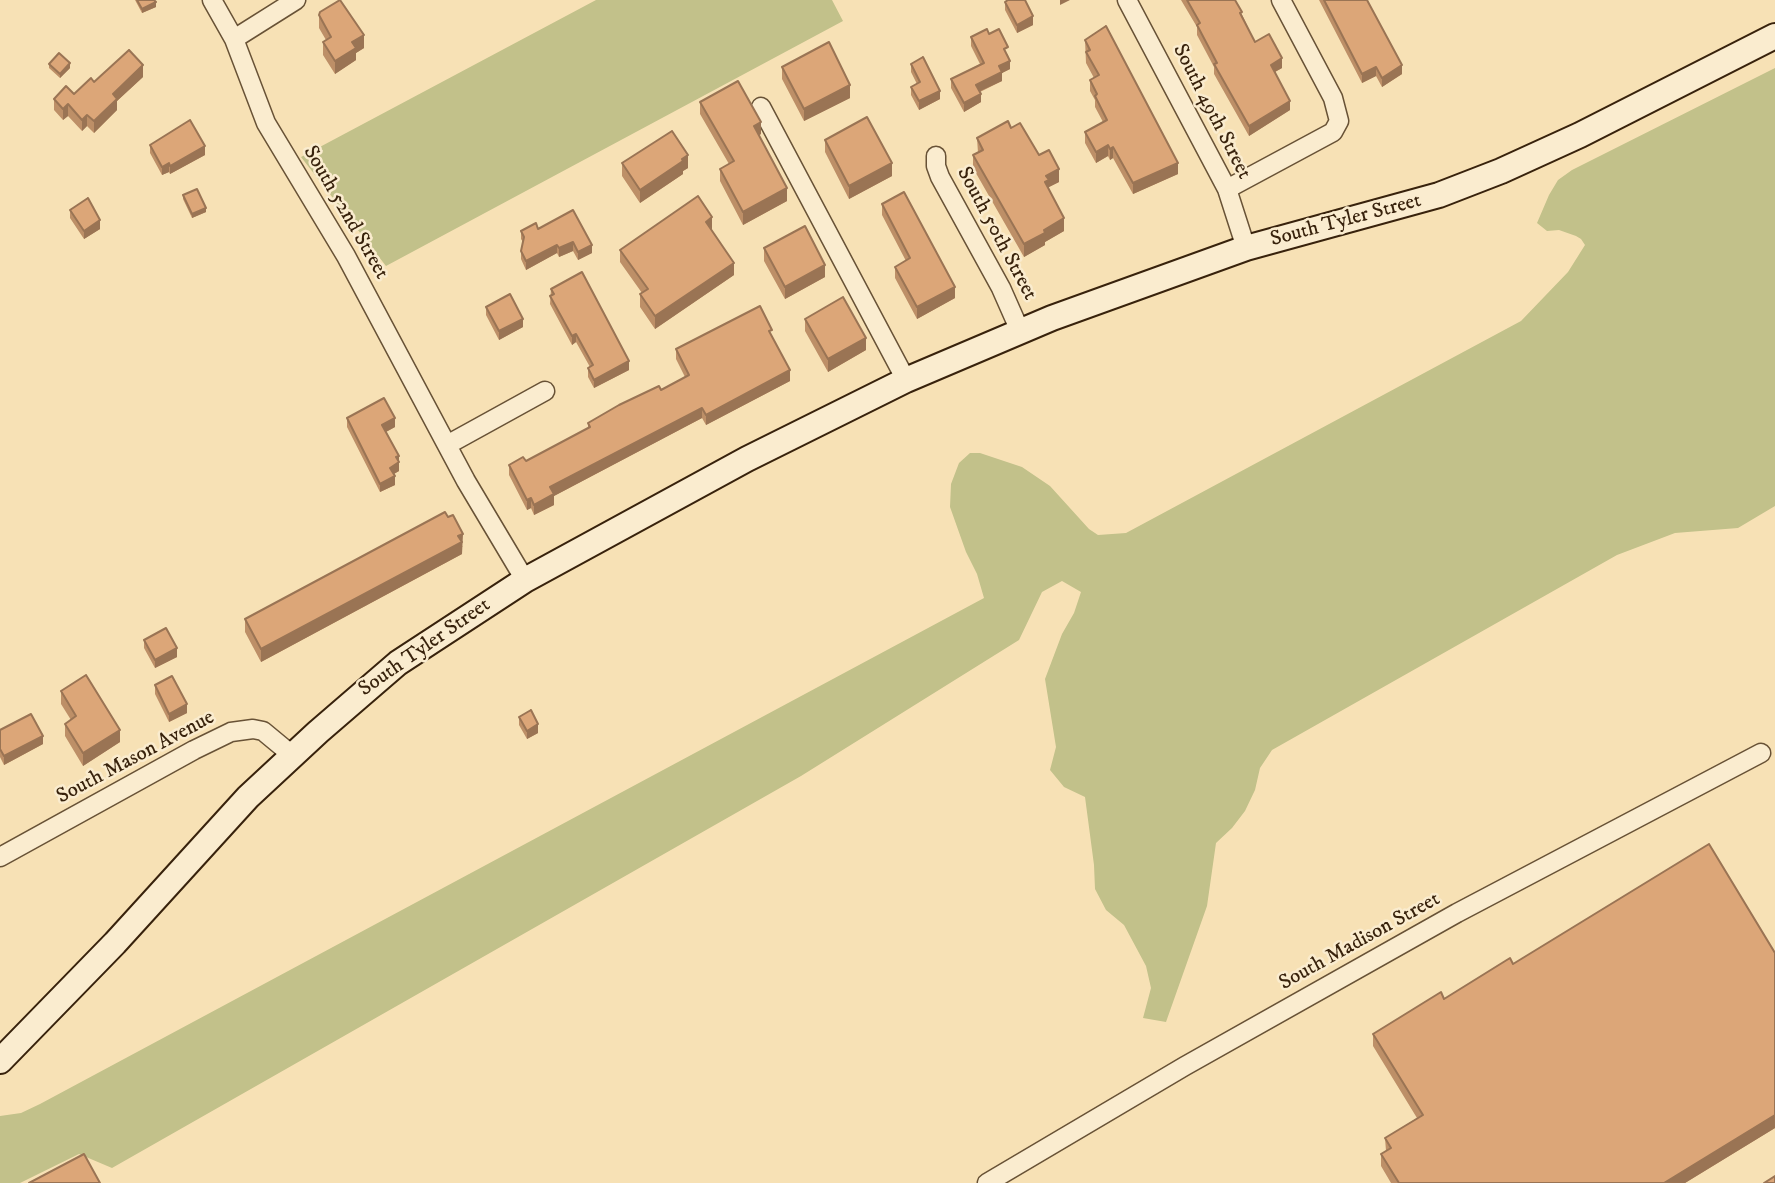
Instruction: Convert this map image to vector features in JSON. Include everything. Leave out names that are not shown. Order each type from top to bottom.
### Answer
[{"type":"main road","name":"South Tyler Street","points":[[0,1061],[115,943],[248,797],[353,699],[398,663],[525,580],[747,459],[906,380],[1020,331],[1246,248],[1438,195],[1501,172],[1775,36]]},
{"type":"street","name":"South 52nd Street","points":[[212,0],[234,39],[266,123],[346,256],[447,445],[525,580]]},
{"type":"street","points":[[234,39],[296,0]]},
{"type":"street","name":"South 49th Street","points":[[1127,0],[1227,188],[1246,248]]},
{"type":"street","points":[[1227,188],[1333,132],[1339,121],[1333,98],[1281,0]]},
{"type":"street","points":[[761,107],[906,380]]},
{"type":"street","name":"South 50th Street","points":[[936,156],[940,177],[1001,288],[1020,331]]},
{"type":"street","points":[[447,445],[545,391]]},
{"type":"street","name":"South Mason Avenue","points":[[0,857],[231,732],[253,729],[263,731],[292,755]]},
{"type":"street","name":"South Madison Street","points":[[987,1183],[1185,1066],[1457,914],[1761,753]]},
{"type":"shaded area","points":[[596,0],[832,0],[843,21],[386,266],[301,157]]},
{"type":"shaded area","points":[[1775,68],[1775,506],[1738,528],[1675,533],[1617,555],[1272,750],[1260,768],[1255,790],[1245,811],[1216,843],[1207,906],[1166,1022],[1143,1018],[1151,988],[1146,966],[1124,925],[1106,910],[1095,889],[1085,797],[1064,787],[1050,770],[1056,747],[1045,679],[1081,592],[1062,581],[1042,592],[1019,640],[801,776],[112,1168],[79,1154],[20,1183],[0,1183],[0,1116],[21,1113],[40,1104],[984,598],[950,507],[951,484],[959,463],[970,453],[980,453],[1022,467],[1050,486],[1089,529],[1098,535],[1126,533],[1521,321],[1568,272],[1585,245],[1576,236],[1559,230],[1547,231],[1537,223],[1558,180],[1572,170]]},
{"type":"building","points":[[137,0],[154,0],[156,2],[142,9]]},
{"type":"building","points":[[340,0],[364,35],[352,42],[356,48],[335,61],[323,42],[331,37],[319,15]]},
{"type":"building","points":[[1025,0],[1033,16],[1017,25],[1005,2]]},
{"type":"building","points":[[1187,0],[1235,0],[1255,42],[1269,34],[1282,58],[1271,65],[1290,101],[1249,126],[1214,64],[1217,63]]},
{"type":"building","points":[[1324,0],[1367,0],[1402,65],[1382,78],[1376,67],[1362,74]]},
{"type":"building","points":[[1106,26],[1178,163],[1133,183],[1113,147],[1110,149],[1108,145],[1096,152],[1085,132],[1107,120],[1090,80],[1099,75],[1086,52],[1090,50],[1085,40]]},
{"type":"building","points":[[987,29],[989,34],[999,29],[1008,47],[1004,49],[1010,61],[999,66],[1002,72],[976,85],[981,94],[964,103],[951,79],[984,63],[971,37]]},
{"type":"building","points":[[829,42],[850,85],[804,109],[782,67]]},
{"type":"building","points":[[129,50],[143,65],[113,94],[117,99],[94,121],[87,115],[82,120],[68,104],[63,109],[54,99],[66,86],[74,94],[91,78],[94,82]]},
{"type":"building","points":[[59,53],[70,63],[60,74],[49,64]]},
{"type":"building","points":[[923,57],[940,91],[919,101],[911,87],[920,82],[911,64]]},
{"type":"building","points":[[738,81],[761,122],[754,126],[787,188],[743,212],[720,169],[734,161],[700,102]]},
{"type":"building","points":[[867,117],[892,163],[849,186],[825,140]]},
{"type":"building","points":[[190,120],[205,146],[170,166],[169,163],[162,167],[150,145]]},
{"type":"building","points":[[1008,121],[1011,128],[1020,123],[1039,155],[1049,150],[1059,169],[1046,176],[1049,180],[1045,182],[1064,218],[1044,230],[1045,233],[1024,244],[973,155],[983,150],[977,138]]},
{"type":"building","points":[[672,131],[688,155],[640,190],[622,163]]},
{"type":"building","points":[[197,189],[206,208],[192,214],[183,195]]},
{"type":"building","points":[[904,192],[955,287],[917,307],[895,267],[910,258],[882,204]]},
{"type":"building","points":[[698,196],[712,217],[706,222],[734,263],[655,316],[640,294],[648,289],[620,250]]},
{"type":"building","points":[[88,198],[100,220],[84,231],[70,210]]},
{"type":"building","points":[[573,210],[592,245],[578,252],[573,242],[559,248],[557,245],[526,261],[521,251],[524,237],[521,231],[536,223],[538,229]]},
{"type":"building","points":[[805,226],[825,265],[785,287],[764,248]]},
{"type":"building","points":[[582,272],[629,361],[594,380],[588,368],[593,365],[576,334],[572,336],[550,296],[554,294],[551,289]]},
{"type":"building","points":[[510,294],[523,319],[499,331],[486,307]]},
{"type":"building","points":[[843,297],[866,338],[828,359],[805,319]]},
{"type":"building","points":[[760,306],[772,330],[769,331],[790,370],[706,415],[702,408],[550,487],[554,494],[534,505],[531,498],[527,500],[509,465],[523,457],[526,461],[590,427],[588,423],[619,405],[659,386],[661,390],[689,375],[676,349]]},
{"type":"building","points":[[384,398],[395,418],[382,425],[399,456],[396,457],[399,462],[390,468],[395,476],[380,484],[347,418]]},
{"type":"building","points":[[445,512],[448,517],[453,515],[463,534],[458,536],[462,542],[261,649],[245,619]]},
{"type":"building","points":[[166,628],[177,648],[155,660],[144,640]]},
{"type":"building","points":[[86,675],[120,730],[83,753],[65,724],[76,716],[61,691]]},
{"type":"building","points":[[172,676],[187,704],[169,714],[155,685]]},
{"type":"building","points":[[531,710],[538,724],[527,731],[519,717]]},
{"type":"building","points":[[31,714],[43,736],[4,756],[0,749],[0,730]]},
{"type":"building","points":[[1709,844],[1775,953],[1775,1115],[1664,1183],[1399,1183],[1381,1154],[1391,1148],[1385,1138],[1423,1115],[1373,1034],[1441,992],[1444,999],[1510,958],[1513,964]]},
{"type":"building","points":[[84,1154],[100,1183],[29,1183]]},
{"type":"building","points":[[1775,1176],[1775,1183],[1764,1183]]}]
